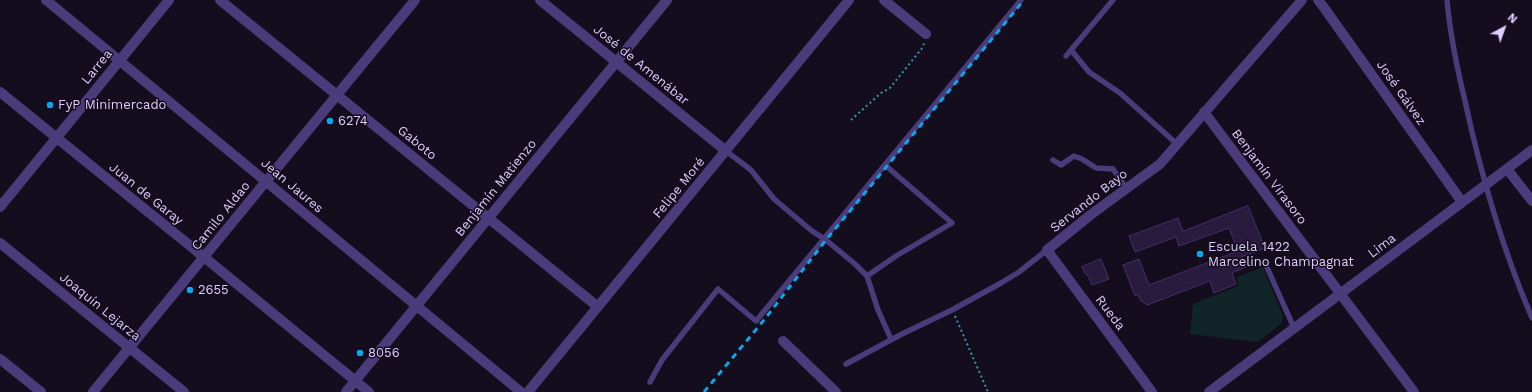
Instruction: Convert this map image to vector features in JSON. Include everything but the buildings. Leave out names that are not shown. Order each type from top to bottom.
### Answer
[{"type":"street","name":"Jean Jaures","points":[[46,0],[521,392]]},
{"type":"street","name":"Larrea","points":[[0,207],[169,0]]},
{"type":"street","name":"Gaboto","points":[[220,0],[598,307]]},
{"type":"street","name":"Camilo Aldao","points":[[93,392],[414,0]]},
{"type":"street","name":"José de Amenábar","points":[[540,0],[726,151]]},
{"type":"street","name":"Benjamín Matienzo","points":[[346,392],[667,0]]},
{"type":"street","name":"Felipe Moré","points":[[528,392],[849,0]]},
{"type":"street","points":[[884,0],[926,34]]},
{"type":"street","name":"Servando Bayo","points":[[1047,250],[1126,188],[1160,164],[1302,0]]},
{"type":"street","name":"José Gálvez","points":[[1318,0],[1326,9],[1462,202]]},
{"type":"street","name":"Juan de Garay","points":[[0,92],[204,256],[369,392]]},
{"type":"street","name":"Benjamín Virasoro","points":[[1204,112],[1414,392]]},
{"type":"street","name":"Lima","points":[[1209,392],[1532,150]]},
{"type":"street","points":[[1507,169],[1532,201]]},
{"type":"street","name":"Joaquín Lejarza","points":[[0,243],[184,392]]},
{"type":"street","name":"Rueda","points":[[1047,250],[1152,392]]},
{"type":"street","points":[[783,341],[836,392]]},
{"type":"street","points":[[0,359],[41,392]]},
{"type":"lane","points":[[650,382],[662,360],[718,289],[756,320],[1021,0]]},
{"type":"lane","points":[[1066,56],[1113,0]]},
{"type":"lane","points":[[1446,0],[1459,77],[1473,142],[1497,226],[1532,318]]},
{"type":"lane","points":[[1071,50],[1089,72],[1120,93],[1178,144]]},
{"type":"lane","points":[[726,151],[751,170],[774,199],[855,264],[867,276],[878,310],[891,339]]},
{"type":"lane","points":[[1053,160],[1061,165],[1074,156],[1096,168],[1112,169],[1126,188]]},
{"type":"lane","points":[[867,276],[896,256],[952,223],[884,165]]},
{"type":"lane","name":"Servando Bayo","points":[[846,364],[891,339],[952,310],[1013,276],[1047,250]]},
{"type":"lane","points":[[1266,265],[1294,328]]},
{"type":"path","points":[[851,120],[881,93],[890,88],[923,47],[926,34]]},
{"type":"path","points":[[952,310],[988,392]]},
{"type":"green space","points":[[1263,267],[1283,316],[1282,323],[1258,342],[1190,334],[1193,304],[1238,286],[1237,277]]},
{"type":"railway","points":[[704,392],[764,320],[826,240],[1024,0]]},
{"type":"place","name":"FyP Minimercado","points":[[50,105]]},
{"type":"place","name":"6274","points":[[330,121]]},
{"type":"place","name":"Escuela 1422 Marcelino Champagnat","points":[[1200,254]]},
{"type":"place","name":"2655","points":[[190,290]]},
{"type":"place","name":"8056","points":[[360,353]]}]
